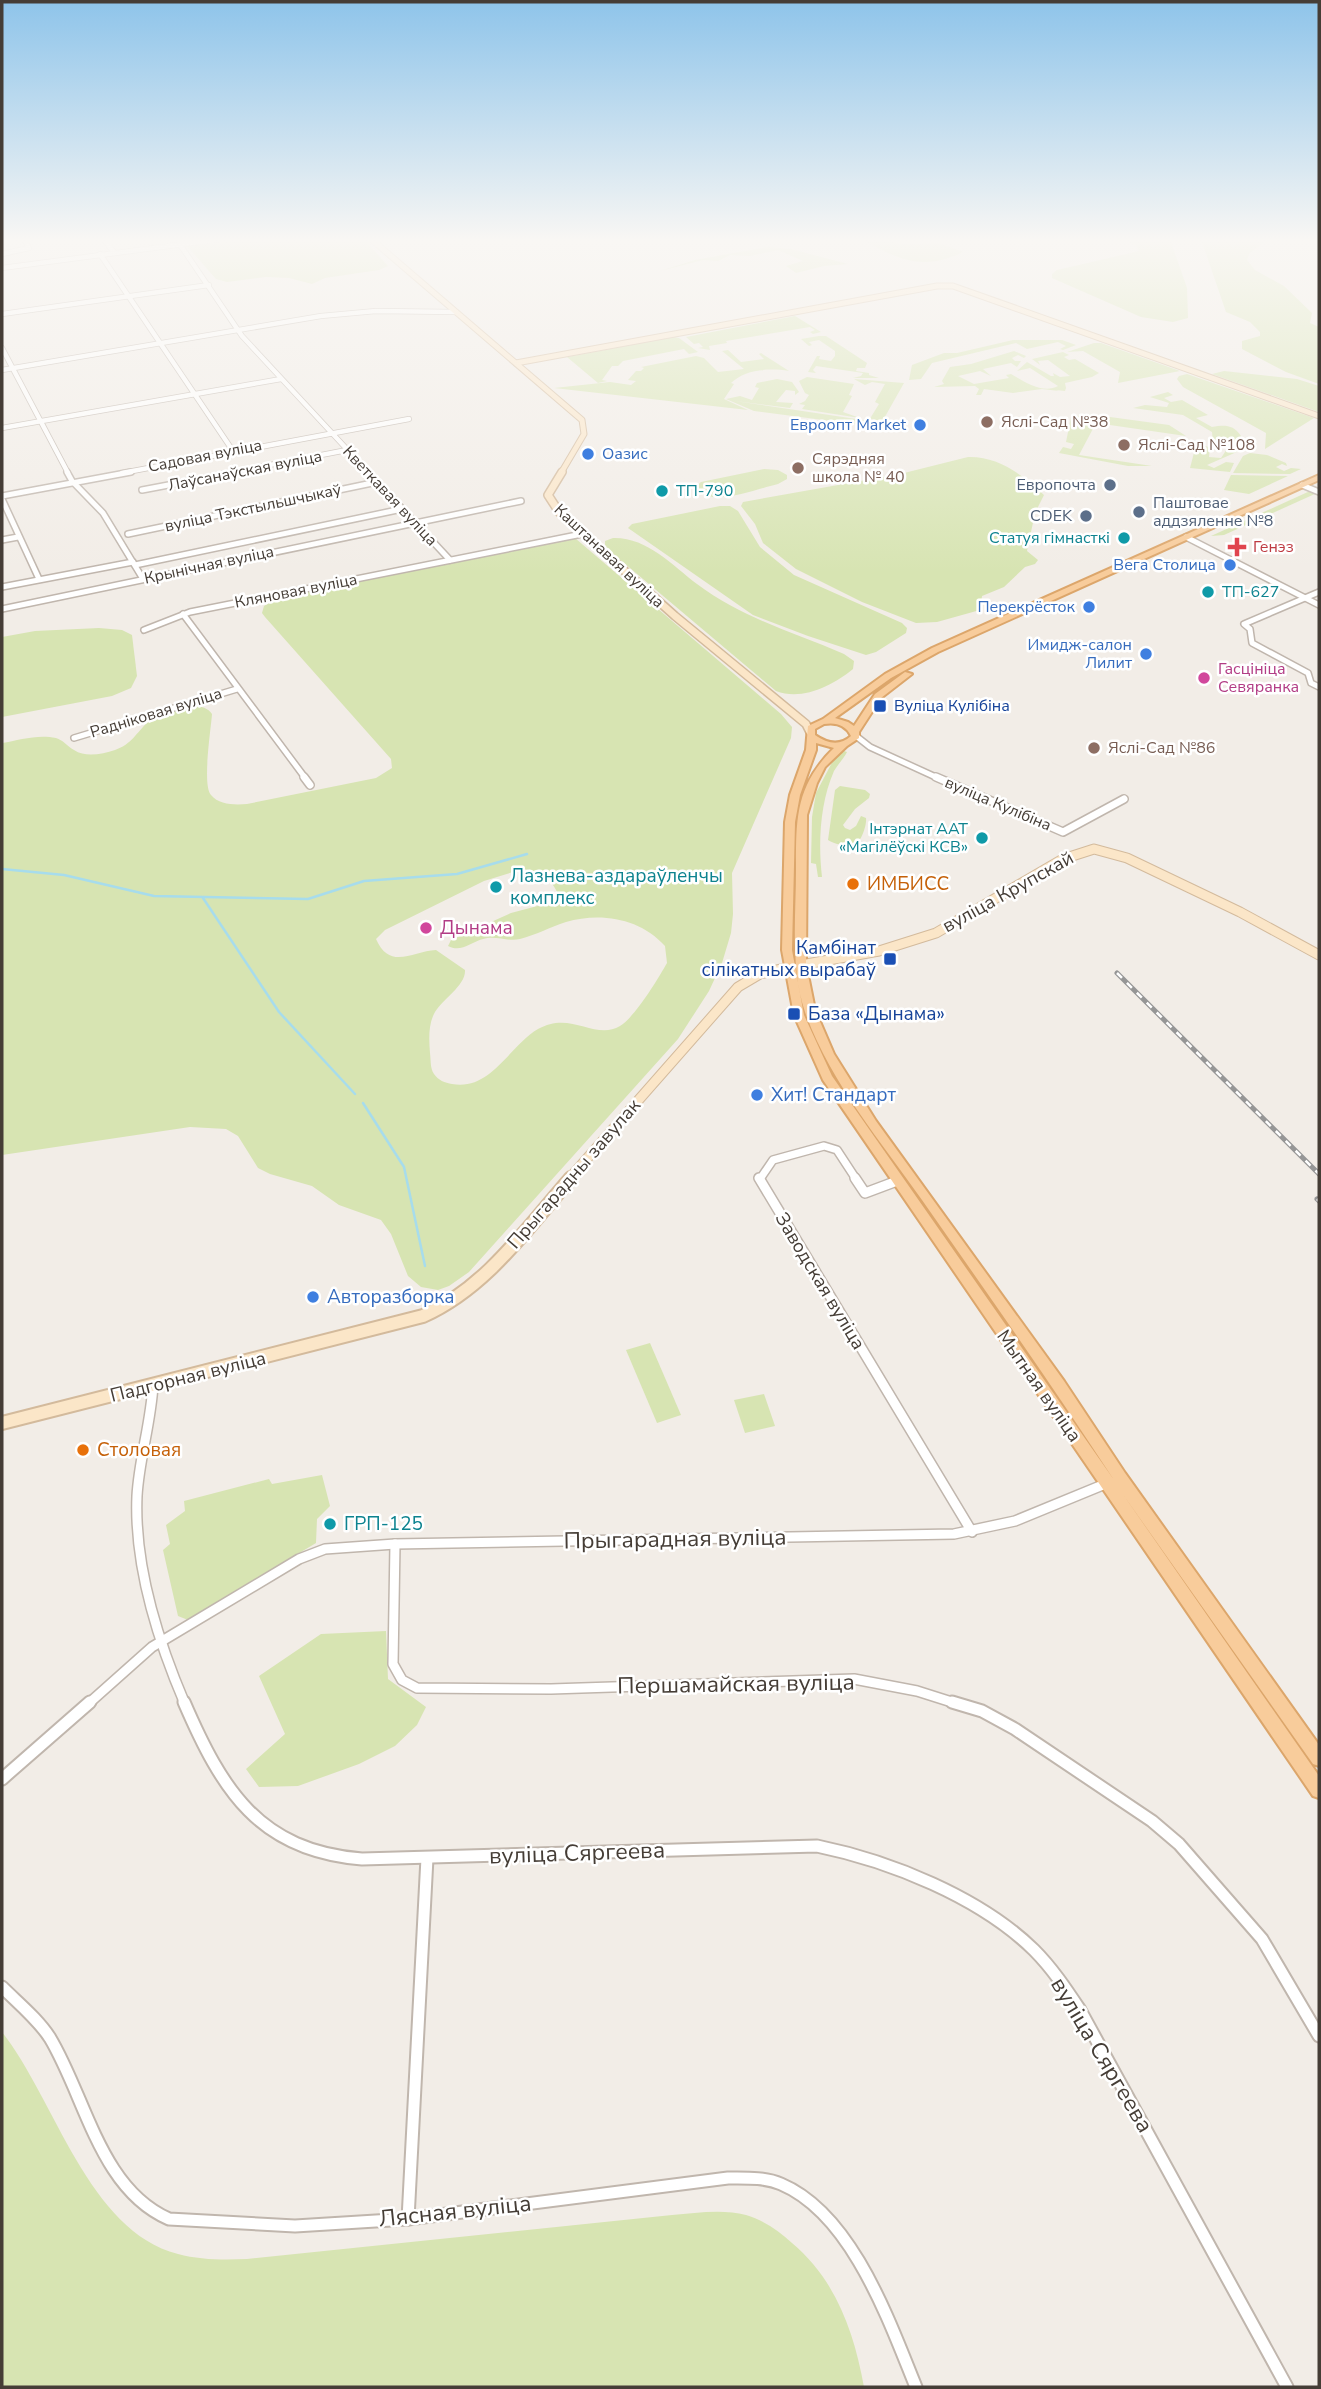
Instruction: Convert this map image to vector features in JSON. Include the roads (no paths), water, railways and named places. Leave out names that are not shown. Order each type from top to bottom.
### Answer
[{"type":"main road","points":[[501,350],[516,363],[585,350]]},
{"type":"main road","points":[[1133,350],[1319,416]]},
{"type":"main road","name":"Каштанавая вуліца","points":[[516,363],[582,420],[584,434],[548,495],[559,512],[675,617],[809,731]]},
{"type":"main road","points":[[795,966],[802,815],[812,783],[821,766],[851,739],[878,696],[909,673],[943,654],[1306,486],[1319,477]]},
{"type":"main road","points":[[1306,486],[1319,484]]},
{"type":"main road","points":[[809,731],[888,676],[935,650],[1189,539]]},
{"type":"main road","points":[[823,721],[848,724],[851,739]]},
{"type":"main road","points":[[809,731],[828,745],[851,739]]},
{"type":"main road","points":[[795,966],[787,906],[790,822],[795,794],[811,750],[809,731]]},
{"type":"main road","name":"вуліца Крупскай","points":[[747,979],[795,966],[869,954],[922,937],[954,925],[1079,852],[1097,849],[1116,854],[1251,918],[1319,955]]},
{"type":"main road","name":"Мытная вуліца","points":[[795,966],[799,1015],[827,1077],[897,1181],[1319,1758]]},
{"type":"main road","name":"Мытная вуліца","points":[[795,966],[829,1055],[845,1084],[1059,1385],[1114,1481],[1319,1790]]},
{"type":"main road","name":"Прыгарадны завулак","points":[[376,1330],[437,1312],[474,1286],[747,979]]},
{"type":"main road","name":"Падгорная вуліца","points":[[21,1418],[376,1330]]},
{"type":"main road","points":[[2,1423],[21,1418]]},
{"type":"street","points":[[3,350],[72,481],[89,495],[143,579]]},
{"type":"street","points":[[2,370],[111,350]]},
{"type":"street","points":[[166,350],[233,451]]},
{"type":"street","points":[[256,350],[330,432]]},
{"type":"street","points":[[2,428],[281,379]]},
{"type":"street","name":"Садовая вуліца","points":[[2,497],[72,481],[409,419]]},
{"type":"street","name":"Кветкавая вуліца","points":[[330,432],[450,560]]},
{"type":"street","name":"Лаўсанаўская вуліца","points":[[142,491],[347,450]]},
{"type":"street","name":"вуліца Тэкстыльшчыкаў","points":[[128,534],[377,482]]},
{"type":"street","points":[[1306,486],[1319,492]]},
{"type":"street","points":[[2,497],[39,579]]},
{"type":"street","name":"Крынічная вуліца","points":[[2,609],[520,501]]},
{"type":"street","points":[[2,587],[134,564],[402,509]]},
{"type":"street","name":"Кляновая вуліца","points":[[144,630],[183,614],[582,534]]},
{"type":"street","points":[[2,540],[18,537]]},
{"type":"street","points":[[1189,539],[1319,605]]},
{"type":"street","points":[[1319,592],[1244,624],[1250,629],[1252,643],[1308,673],[1311,683],[1319,687]]},
{"type":"street","name":"Радніковая вуліца","points":[[183,614],[310,785]]},
{"type":"street","name":"Радніковая вуліца","points":[[74,738],[237,689]]},
{"type":"street","name":"вуліца Кулібіна","points":[[851,739],[1063,832],[1124,799]]},
{"type":"street","name":"Заводская вуліца","points":[[897,1181],[865,1193],[837,1150],[824,1146],[773,1160],[759,1178],[972,1532]]},
{"type":"street","name":"вуліца Сяргеева","points":[[153,1385],[150,1424],[136,1490],[136,1510],[151,1601],[182,1695],[209,1755],[233,1792],[262,1824],[289,1842],[323,1854],[362,1859],[817,1846],[877,1861],[991,1917],[1034,1950],[1077,2004],[1287,2387]]},
{"type":"street","name":"Падгорная вуліца","points":[[2,1429],[21,1418]]},
{"type":"street","name":"Прыгарадная вуліца","points":[[395,1544],[954,1534],[972,1532],[1031,1516],[1114,1481]]},
{"type":"street","points":[[2,1779],[137,1660],[163,1641],[312,1553],[341,1546],[395,1544]]},
{"type":"street","name":"Першамайская вуліца","points":[[395,1544],[393,1664],[402,1680],[417,1688],[551,1689],[854,1679],[965,1704],[996,1718],[1152,1821],[1180,1844],[1262,1939],[1319,2036]]},
{"type":"street","points":[[408,2218],[426,1858]]},
{"type":"street","name":"Лясная вуліца","points":[[2,1987],[50,2039],[113,2167],[136,2198],[153,2213],[184,2221],[264,2225],[408,2218],[728,2178],[759,2178],[784,2184],[802,2196],[837,2230],[867,2277],[916,2387]]},
{"type":"waterway","points":[[2,869],[64,875],[154,896],[308,899],[364,881],[457,874],[527,854]]},
{"type":"waterway","points":[[203,898],[279,1012],[355,1094]]},
{"type":"waterway","points":[[363,1103],[404,1167],[425,1266]]},
{"type":"railway","points":[[1117,973],[1319,1174]]},
{"type":"place","name":"Яслі-Сад №38","points":[[987,422]]},
{"type":"place","name":"Евроопт Market","points":[[920,425]]},
{"type":"place","name":"Яслі-Сад №108","points":[[1124,445]]},
{"type":"place","name":"Оазис","points":[[588,454]]},
{"type":"place","name":"Сярэдняя школа № 40","points":[[798,468]]},
{"type":"place","name":"Европочта","points":[[1110,485]]},
{"type":"place","name":"ТП-790","points":[[662,491]]},
{"type":"place","name":"Паштовае аддзяленне №8","points":[[1139,512]]},
{"type":"place","name":"CDEK","points":[[1086,516]]},
{"type":"place","name":"Статуя гімнасткі","points":[[1124,538]]},
{"type":"place","name":"Генэз","points":[[1237,547]]},
{"type":"place","name":"Вега Столица","points":[[1230,565]]},
{"type":"place","name":"ТП-627","points":[[1208,592]]},
{"type":"place","name":"Перекрёсток","points":[[1089,607]]},
{"type":"place","name":"Имидж-салон Лилит","points":[[1146,654]]},
{"type":"place","name":"Гасцініца Севяранка","points":[[1204,678]]},
{"type":"place","name":"Вуліца Кулібіна","points":[[880,706]]},
{"type":"place","name":"Яслі-Сад №86","points":[[1094,748]]},
{"type":"place","name":"Інтэрнат ААТ «Магілёўскі КСВ»","points":[[982,838]]},
{"type":"place","name":"ИМБИСС","points":[[853,884]]},
{"type":"place","name":"Лазнева-аздараўленчы комплекс","points":[[496,887]]},
{"type":"place","name":"Дынама","points":[[426,928]]},
{"type":"place","name":"Камбінат сілікатных вырабаў","points":[[890,959]]},
{"type":"place","name":"База «Дынама»","points":[[794,1014]]},
{"type":"place","name":"Хит! Стандарт","points":[[757,1095]]},
{"type":"place","name":"Авторазборка","points":[[313,1297]]},
{"type":"place","name":"Столовая","points":[[83,1450]]},
{"type":"place","name":"ГРП-125","points":[[330,1524]]}]
